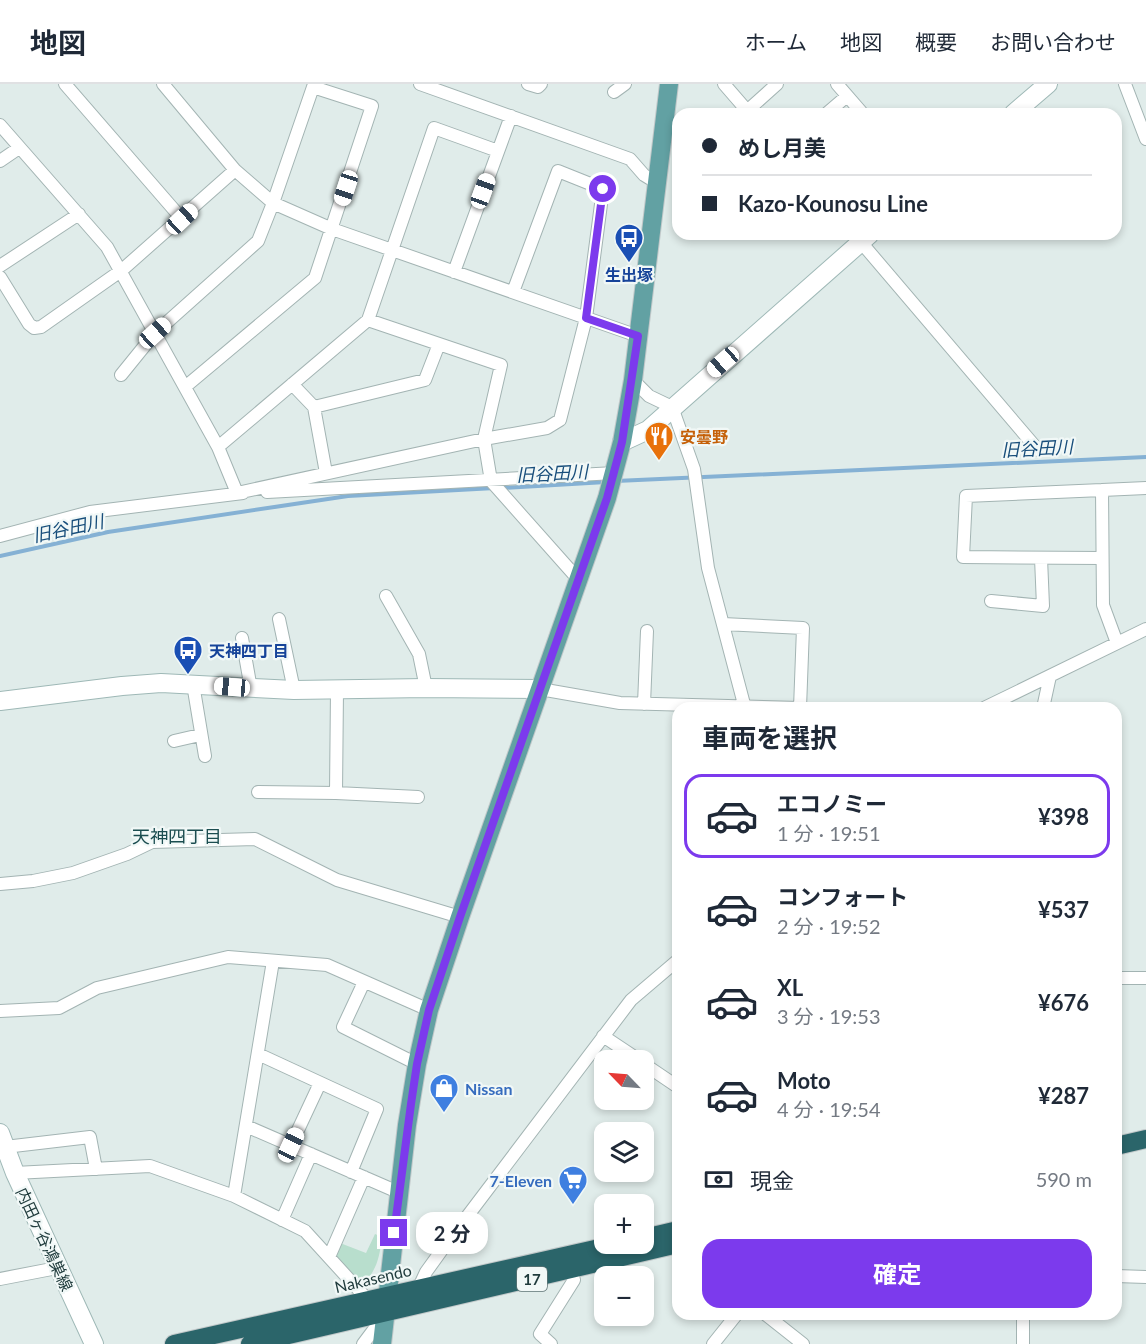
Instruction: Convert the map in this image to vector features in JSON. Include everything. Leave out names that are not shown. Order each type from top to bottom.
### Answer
[{"type":"highway","points":[[1122,1132],[1146,1126]]},
{"type":"highway","points":[[1122,1145],[1146,1139]]},
{"type":"highway","points":[[654,1236],[672,1231]]},
{"type":"highway","name":"Nakasendo","points":[[250,1344],[387,1303],[571,1270],[672,1245]]},
{"type":"highway","name":"Nakasendo","points":[[174,1344],[367,1299],[387,1303],[418,1287],[594,1249]]},
{"type":"main road","points":[[382,1344],[398,1192],[417,1064],[429,1010],[615,473],[633,380],[669,84]]},
{"type":"street","points":[[65,84],[182,219]]},
{"type":"street","points":[[163,84],[236,170],[273,203],[332,229],[638,336]]},
{"type":"street","points":[[420,84],[630,159],[644,175],[657,183]]},
{"type":"street","points":[[528,84],[538,87],[541,84]]},
{"type":"street","points":[[614,92],[625,84]]},
{"type":"street","points":[[724,84],[745,108]]},
{"type":"street","points":[[753,108],[777,84]]},
{"type":"street","points":[[837,84],[858,108]]},
{"type":"street","points":[[1020,108],[1048,84]]},
{"type":"street","points":[[1125,84],[1146,139]]},
{"type":"street","points":[[121,375],[155,333],[258,241],[313,87],[372,106],[315,278],[185,387]]},
{"type":"street","points":[[833,108],[847,96]]},
{"type":"street","points":[[454,272],[511,116]]},
{"type":"street","points":[[0,125],[107,246],[218,447],[237,493]]},
{"type":"street","points":[[218,447],[368,320],[434,128],[498,151]]},
{"type":"street","points":[[0,161],[19,148]]},
{"type":"street","points":[[0,277],[29,324],[34,328],[41,327],[122,270],[236,170]]},
{"type":"street","points":[[237,493],[484,439],[547,428],[560,420],[586,318],[603,189],[558,171],[513,292]]},
{"type":"street","points":[[0,266],[79,214]]},
{"type":"street","points":[[622,442],[648,429],[858,240]]},
{"type":"street","points":[[865,240],[1038,450]]},
{"type":"street","points":[[368,320],[501,364],[484,439],[491,481],[578,579]]},
{"type":"street","points":[[314,407],[425,380],[439,344]]},
{"type":"street","points":[[633,380],[649,396],[672,407],[694,469],[708,568],[743,702]]},
{"type":"street","points":[[292,384],[314,407],[326,473]]},
{"type":"street","points":[[0,536],[90,512],[237,493],[615,473]]},
{"type":"street","points":[[1102,558],[963,557],[966,496],[1146,488]]},
{"type":"street","points":[[1102,490],[1103,605],[1117,643]]},
{"type":"street","points":[[991,601],[1042,606],[1041,558]]},
{"type":"street","points":[[386,596],[419,654],[426,688]]},
{"type":"street","points":[[279,619],[294,690]]},
{"type":"street","points":[[723,624],[803,628],[800,702]]},
{"type":"street","points":[[996,702],[1146,628]]},
{"type":"street","points":[[645,704],[647,631]]},
{"type":"street","points":[[242,638],[251,689]]},
{"type":"street","points":[[1044,702],[1050,676]]},
{"type":"street","points":[[0,701],[161,683],[294,690],[540,689],[620,704],[672,705]]},
{"type":"street","points":[[193,684],[204,756]]},
{"type":"street","points":[[336,793],[337,690]]},
{"type":"street","points":[[174,741],[201,735]]},
{"type":"street","points":[[258,792],[418,797]]},
{"type":"street","points":[[0,884],[33,881],[72,873],[127,854],[152,842],[255,839],[337,880],[460,917]]},
{"type":"street","points":[[0,1011],[59,1008],[97,988],[228,957],[327,965],[429,1010]]},
{"type":"street","points":[[234,1196],[273,961]]},
{"type":"street","points":[[418,1287],[444,1247],[631,1000],[672,965]]},
{"type":"street","points":[[1122,978],[1146,978]]},
{"type":"street","points":[[364,982],[343,1027],[417,1064]]},
{"type":"street","points":[[603,1036],[624,1050]]},
{"type":"street","points":[[258,1054],[377,1109],[351,1172]]},
{"type":"street","points":[[654,1071],[672,1083]]},
{"type":"street","points":[[291,1145],[320,1083]]},
{"type":"street","points":[[246,1126],[398,1192]]},
{"type":"street","points":[[2,1140],[90,1137],[96,1169]]},
{"type":"street","name":"内田ヶ谷鴻巣線","points":[[2,1140],[57,1268],[94,1344]]},
{"type":"street","points":[[282,1220],[311,1154]]},
{"type":"street","points":[[15,1173],[150,1166],[234,1196],[305,1231],[367,1299]]},
{"type":"street","points":[[329,1257],[364,1177]]},
{"type":"street","points":[[0,1279],[57,1268]]},
{"type":"street","points":[[551,1344],[540,1334],[574,1280],[571,1270]]},
{"type":"street","points":[[1122,1276],[1146,1277]]},
{"type":"street","points":[[363,1344],[387,1303]]},
{"type":"street","points":[[713,1344],[732,1320]]},
{"type":"street","points":[[772,1320],[802,1344]]},
{"type":"street","points":[[1023,1320],[1023,1344]]},
{"type":"green space","points":[[375,1234],[382,1237],[378,1258],[374,1269],[362,1286],[335,1256],[340,1243],[366,1253]]},
{"type":"waterway","name":"旧谷田川","points":[[616,481],[1146,457]]},
{"type":"waterway","name":"旧谷田川","points":[[502,488],[606,482]]},
{"type":"waterway","name":"旧谷田川","points":[[0,556],[108,532],[348,496],[495,488]]},
{"type":"place","name":"生出塚","points":[[629,264]]},
{"type":"place","name":"安曇野","points":[[659,462]]},
{"type":"place","name":"天神四丁目","points":[[188,676]]},
{"type":"place","name":"Nissan","points":[[444,1114]]},
{"type":"place","name":"7-Eleven","points":[[573,1206]]},
{"type":"district","name":"天神四丁目","points":[[177,836]]},
{"type":"route","points":[[394,1233],[417,1064],[429,1010],[607,498],[622,442],[638,336],[586,318],[603,189]]}]
